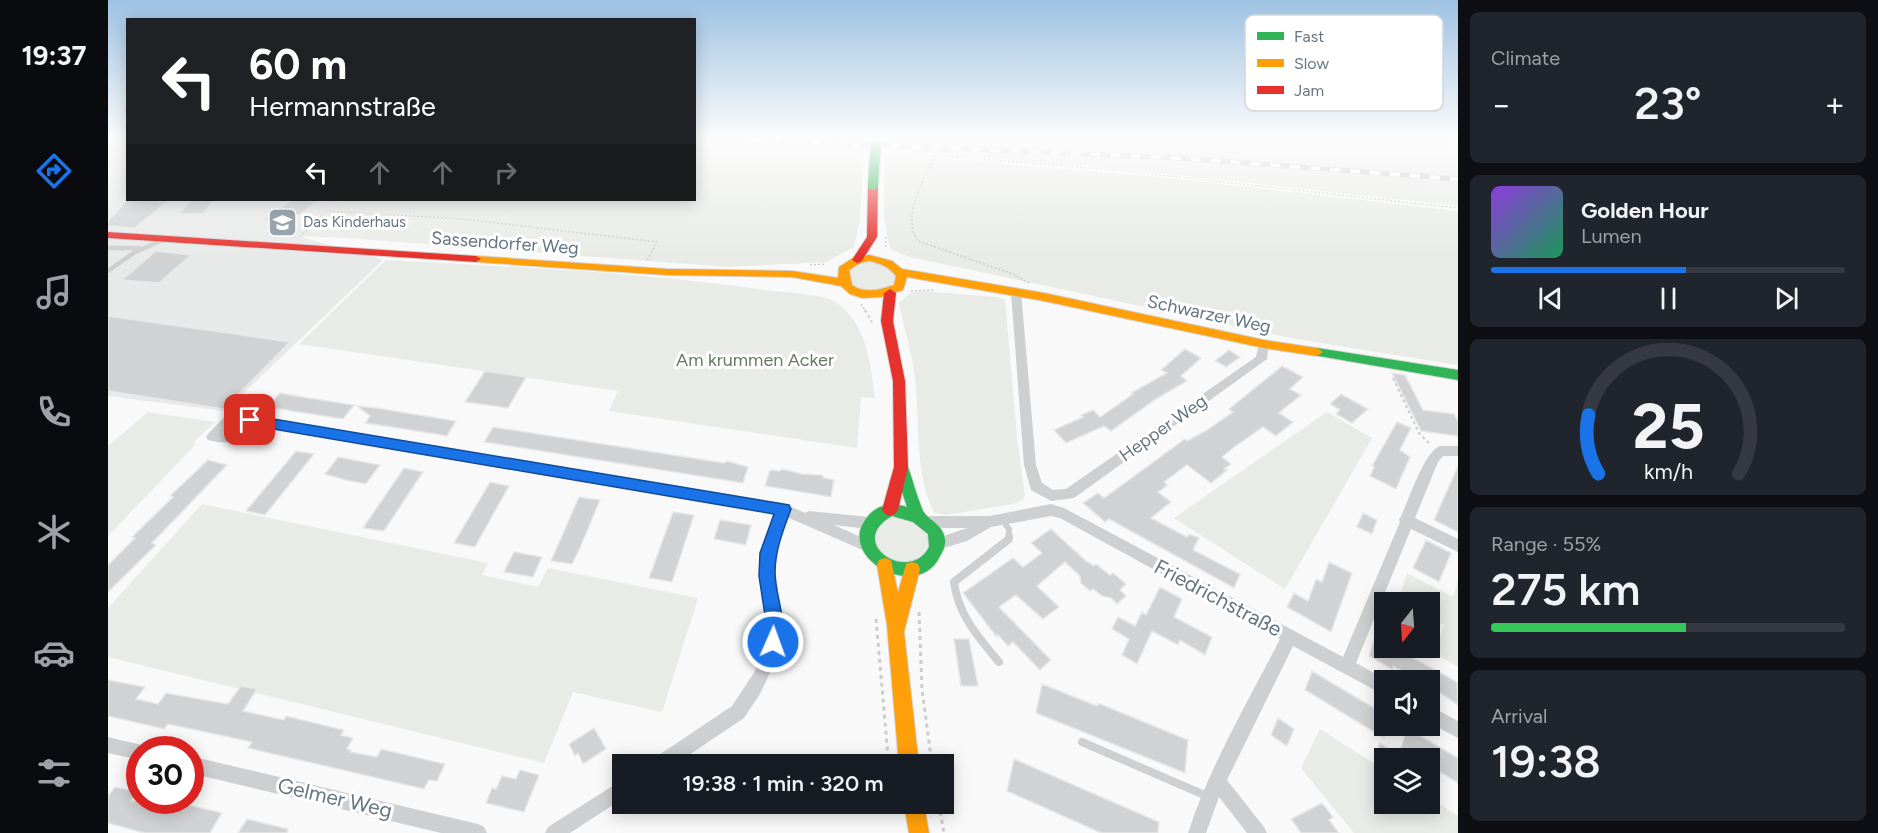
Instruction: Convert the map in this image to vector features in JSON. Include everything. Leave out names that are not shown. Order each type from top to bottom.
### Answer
[{"type":"street","points":[[873,178],[872,237],[881,260]]},
{"type":"street","name":"Sassendorfer Weg","points":[[108,235],[641,270],[792,274],[843,283]]},
{"type":"street","points":[[872,237],[857,260],[843,269],[841,275],[843,283],[864,301],[881,324],[899,381],[901,466],[890,510]]},
{"type":"street","points":[[857,260],[881,260],[901,272],[902,280],[894,290],[881,324]]},
{"type":"street","name":"Sassendorfer Weg","points":[[792,274],[843,269]]},
{"type":"street","name":"Schwarzer Weg","points":[[901,272],[1044,297],[1264,344],[1458,375]]},
{"type":"street","name":"Schwarzer Weg","points":[[894,290],[919,283],[954,283]]},
{"type":"street","points":[[864,301],[894,290]]},
{"type":"street","name":"Friedrichstraße","points":[[1016,292],[1030,465],[1036,486],[1051,503],[1064,514],[1374,681]]},
{"type":"street","name":"Hepper Weg","points":[[937,544],[962,537],[996,521],[1051,503],[1069,494],[1261,359],[1264,344]]},
{"type":"street","points":[[270,423],[783,509],[867,546]]},
{"type":"street","points":[[1347,666],[1433,459],[1440,451],[1457,451]]},
{"type":"street","points":[[901,466],[922,518],[935,532],[937,544],[933,556],[925,564],[912,569],[898,570],[874,557],[867,546],[865,534],[869,523],[878,515],[890,510],[903,510],[922,518]]},
{"type":"street","points":[[675,754],[738,712],[748,701],[759,682],[773,642],[775,622],[767,576],[768,553],[783,509]]},
{"type":"street","points":[[804,517],[869,523]]},
{"type":"street","name":"Hepper Weg","points":[[922,518],[996,521]]},
{"type":"street","points":[[1407,520],[1458,546]]},
{"type":"street","points":[[885,565],[887,590],[896,633],[907,754]]},
{"type":"street","points":[[896,633],[912,569]]},
{"type":"street","points":[[1197,833],[1213,789],[1290,636]]},
{"type":"street","points":[[1440,720],[1458,730]]},
{"type":"street","points":[[108,745],[126,749]]},
{"type":"street","name":"Gelmer Weg","points":[[204,767],[478,833]]},
{"type":"street","points":[[1213,789],[1258,833]]},
{"type":"street","points":[[554,833],[612,795]]},
{"type":"street","points":[[916,814],[919,833]]},
{"type":"lane","points":[[108,271],[125,258],[165,239]]},
{"type":"lane","points":[[108,248],[146,247]]},
{"type":"lane","points":[[996,521],[1009,529],[1009,539],[954,582],[954,596],[963,613],[999,662]]},
{"type":"lane","points":[[1082,742],[1213,789]]},
{"type":"path","points":[[926,178],[913,208],[912,233],[918,241],[1013,274],[1038,287],[1044,297]]},
{"type":"path","points":[[1185,178],[1458,208]]},
{"type":"path","points":[[290,247],[326,211],[463,219],[657,242],[641,270]]},
{"type":"path","points":[[864,301],[881,324]]},
{"type":"path","points":[[1386,365],[1419,433],[1440,451]]},
{"type":"path","points":[[919,605],[920,672],[931,754]]},
{"type":"path","points":[[875,612],[888,754]]},
{"type":"path","points":[[941,814],[945,833]]},
{"type":"shaded area","points":[[108,178],[126,178],[126,201],[340,201],[298,236],[383,260],[225,411],[108,396]]},
{"type":"shaded area","points":[[1349,178],[1458,178],[1458,189]]},
{"type":"green space","points":[[696,178],[862,178],[860,220],[854,247],[826,262],[728,267],[298,236],[325,210],[329,210],[340,201],[696,201]]},
{"type":"green space","points":[[885,178],[1168,178],[1458,211],[1458,365],[1296,339],[910,257],[890,249],[884,218]]},
{"type":"green space","points":[[1202,178],[1349,178],[1458,189],[1458,206]]},
{"type":"green space","name":"Am krummen Acker","points":[[386,260],[676,279],[823,297],[834,301],[854,320],[869,357],[875,398],[861,397],[857,448],[609,411],[618,391],[299,344]]},
{"type":"green space","points":[[865,261],[885,264],[897,275],[895,283],[884,291],[876,292],[853,285],[848,281],[849,268]]},
{"type":"green space","points":[[920,291],[997,297],[1005,300],[1017,437],[1025,496],[1022,500],[1013,504],[946,515],[934,513],[927,496],[920,461],[914,371],[899,303],[910,293]]},
{"type":"green space","points":[[148,412],[215,422],[108,536],[108,446]]},
{"type":"green space","points":[[1327,412],[1372,438],[1285,589],[1174,518]]},
{"type":"green space","points":[[202,504],[488,563],[482,575],[538,587],[548,568],[698,598],[662,712],[573,692],[544,763],[108,657],[108,608]]},
{"type":"green space","points":[[891,518],[906,520],[925,532],[928,538],[927,545],[923,553],[914,560],[903,562],[893,559],[884,554],[878,546],[876,537],[880,527]]},
{"type":"green space","points":[[1407,573],[1453,597],[1458,581],[1458,667],[1440,657],[1440,638],[1444,625],[1440,623],[1440,592],[1401,592]]},
{"type":"green space","points":[[1320,729],[1374,764],[1374,814],[1440,814],[1440,804],[1458,816],[1458,833],[1354,833],[1301,768]]},
{"type":"building","points":[[126,201],[168,201],[135,228],[108,226],[108,221]]},
{"type":"building","points":[[189,201],[213,201],[204,213],[179,214]]},
{"type":"building","points":[[291,201],[318,201],[286,225],[263,220]]},
{"type":"building","points":[[156,251],[191,255],[159,283],[122,280]]},
{"type":"building","points":[[108,316],[290,342],[224,409],[108,391]]},
{"type":"building","points":[[1185,349],[1201,358],[1181,376],[1187,381],[1156,399],[1111,431],[1104,426],[1066,443],[1054,430],[1093,410],[1100,417],[1133,394],[1131,393],[1167,373],[1161,370]]},
{"type":"building","points":[[1229,350],[1240,357],[1226,367],[1215,361]]},
{"type":"building","points":[[1282,366],[1303,377],[1290,389],[1301,395],[1279,413],[1293,422],[1276,436],[1263,427],[1233,448],[1222,457],[1231,464],[1211,483],[1187,465],[1164,482],[1168,485],[1158,492],[1171,502],[1151,518],[1187,537],[1189,534],[1199,538],[1193,550],[1240,574],[1234,588],[1109,519],[1105,522],[1083,503],[1098,493],[1104,498],[1185,439],[1187,441],[1207,430],[1233,412],[1229,409]]},
{"type":"building","points":[[485,371],[526,377],[508,408],[465,402]]},
{"type":"building","points":[[1392,373],[1405,375],[1423,410],[1454,414],[1458,421],[1458,436],[1421,431]]},
{"type":"building","points":[[280,393],[354,405],[343,419],[267,407]]},
{"type":"building","points":[[1341,394],[1368,409],[1352,423],[1336,414],[1340,410],[1330,404]]},
{"type":"building","points":[[357,406],[456,421],[447,436],[365,423],[370,416]]},
{"type":"building","points":[[1397,422],[1411,428],[1400,450],[1410,457],[1396,489],[1370,476],[1374,467],[1372,466]]},
{"type":"building","points":[[493,427],[724,463],[727,461],[748,467],[743,483],[484,442]]},
{"type":"building","points":[[296,451],[314,454],[265,515],[246,511]]},
{"type":"building","points":[[338,457],[380,465],[366,484],[325,474]]},
{"type":"building","points":[[208,460],[227,465],[152,543],[156,545],[108,592],[108,565],[135,538],[132,537],[173,497],[170,496]]},
{"type":"building","points":[[1458,466],[1458,532],[1434,520]]},
{"type":"building","points":[[404,468],[423,472],[384,531],[363,528]]},
{"type":"building","points":[[782,469],[802,474],[822,475],[824,478],[834,480],[831,497],[765,486],[770,470],[780,471]]},
{"type":"building","points":[[490,482],[509,486],[475,547],[454,543]]},
{"type":"building","points":[[579,497],[600,500],[580,548],[572,564],[551,561]]},
{"type":"building","points":[[673,512],[694,515],[672,582],[649,578]]},
{"type":"building","points":[[1363,513],[1377,520],[1372,534],[1357,527]]},
{"type":"building","points":[[720,520],[751,525],[746,545],[714,539]]},
{"type":"building","points":[[1051,529],[1086,561],[1094,566],[1096,564],[1110,575],[1113,573],[1126,584],[1120,590],[1126,596],[1117,604],[1111,598],[1102,596],[1093,589],[1090,591],[1081,583],[1080,576],[1065,562],[1037,586],[1059,607],[1043,619],[1016,595],[999,607],[1051,660],[1040,670],[1013,642],[1008,646],[998,635],[996,636],[963,593],[1013,558],[1023,567],[1042,553],[1031,543]]},
{"type":"building","points":[[1426,540],[1451,553],[1439,582],[1413,568]]},
{"type":"building","points":[[514,552],[542,557],[533,577],[504,572]]},
{"type":"building","points":[[1329,562],[1352,573],[1331,632],[1287,607],[1294,593],[1308,601],[1316,579],[1322,582]]},
{"type":"building","points":[[1160,587],[1182,599],[1174,617],[1212,637],[1205,655],[1180,640],[1178,645],[1152,631],[1137,664],[1122,655],[1129,639],[1112,629],[1118,617],[1135,626],[1142,612],[1146,615]]},
{"type":"building","points":[[954,639],[969,639],[978,686],[961,686]]},
{"type":"building","points":[[1374,640],[1374,658],[1414,658],[1435,670],[1400,670],[1393,666],[1393,670],[1369,656]]},
{"type":"building","points":[[1312,671],[1374,708],[1374,732],[1305,690]]},
{"type":"building","points":[[1440,673],[1457,682],[1458,705],[1440,693]]},
{"type":"building","points":[[108,680],[145,687],[136,699],[158,704],[166,693],[228,704],[241,686],[257,689],[243,711],[284,720],[286,716],[344,730],[341,735],[353,738],[347,749],[351,750],[350,752],[377,757],[381,749],[445,764],[437,781],[429,780],[424,789],[248,748],[252,742],[168,724],[164,729],[108,716]]},
{"type":"building","points":[[1042,684],[1097,706],[1098,703],[1188,740],[1185,773],[1036,713]]},
{"type":"building","points":[[1278,718],[1294,729],[1287,746],[1271,735]]},
{"type":"building","points":[[594,728],[606,749],[583,764],[578,753],[575,756],[569,744]]},
{"type":"building","points":[[1405,736],[1421,736],[1458,758],[1458,783],[1440,772],[1440,748],[1401,748]]},
{"type":"building","points":[[1380,743],[1388,748],[1378,748]]},
{"type":"building","points":[[1014,759],[1159,822],[1158,833],[1101,833],[1007,791]]},
{"type":"building","points":[[520,770],[539,775],[524,812],[486,803],[492,788],[496,789],[502,776],[516,779]]},
{"type":"building","points":[[115,787],[126,790],[126,814],[204,814],[204,809],[222,813],[210,833],[144,833],[108,823],[108,796]]},
{"type":"building","points":[[1322,803],[1333,817],[1329,820],[1339,833],[1301,833],[1291,819]]},
{"type":"building","points":[[247,819],[288,829],[287,833],[238,833]]},
{"type":"railway","points":[[1443,178],[1458,179]]},
{"type":"traffic: fast","points":[[873,178],[873,185]]},
{"type":"traffic: fast","points":[[1317,352],[1458,375]]},
{"type":"traffic: fast","points":[[901,467],[917,514]]},
{"type":"traffic: fast","points":[[890,510],[919,517],[934,530],[937,547],[932,557],[921,566],[908,570],[895,568],[882,562],[867,543],[867,531],[874,520],[890,510]]},
{"type":"traffic: slow","points":[[869,258],[892,265],[902,276],[899,287],[871,294],[854,292],[848,287],[844,280],[843,269],[857,260],[869,258]]},
{"type":"traffic: slow","points":[[476,259],[667,272],[792,274],[844,283]]},
{"type":"traffic: slow","points":[[901,272],[1044,297],[1264,344],[1317,352]]},
{"type":"traffic: slow","points":[[885,565],[895,625],[908,754]]},
{"type":"traffic: slow","points":[[898,627],[912,569]]},
{"type":"traffic: slow","points":[[916,814],[919,833]]},
{"type":"traffic: jam","points":[[857,260],[872,237],[873,185]]},
{"type":"traffic: jam","points":[[108,235],[476,259]]},
{"type":"traffic: jam","points":[[890,293],[887,321],[899,381],[901,467],[890,510]]},
{"type":"place","name":"Das Kinderhaus","points":[[282,222]]},
{"type":"route","points":[[250,420],[783,509],[768,553],[767,576],[775,622],[773,642]]}]
